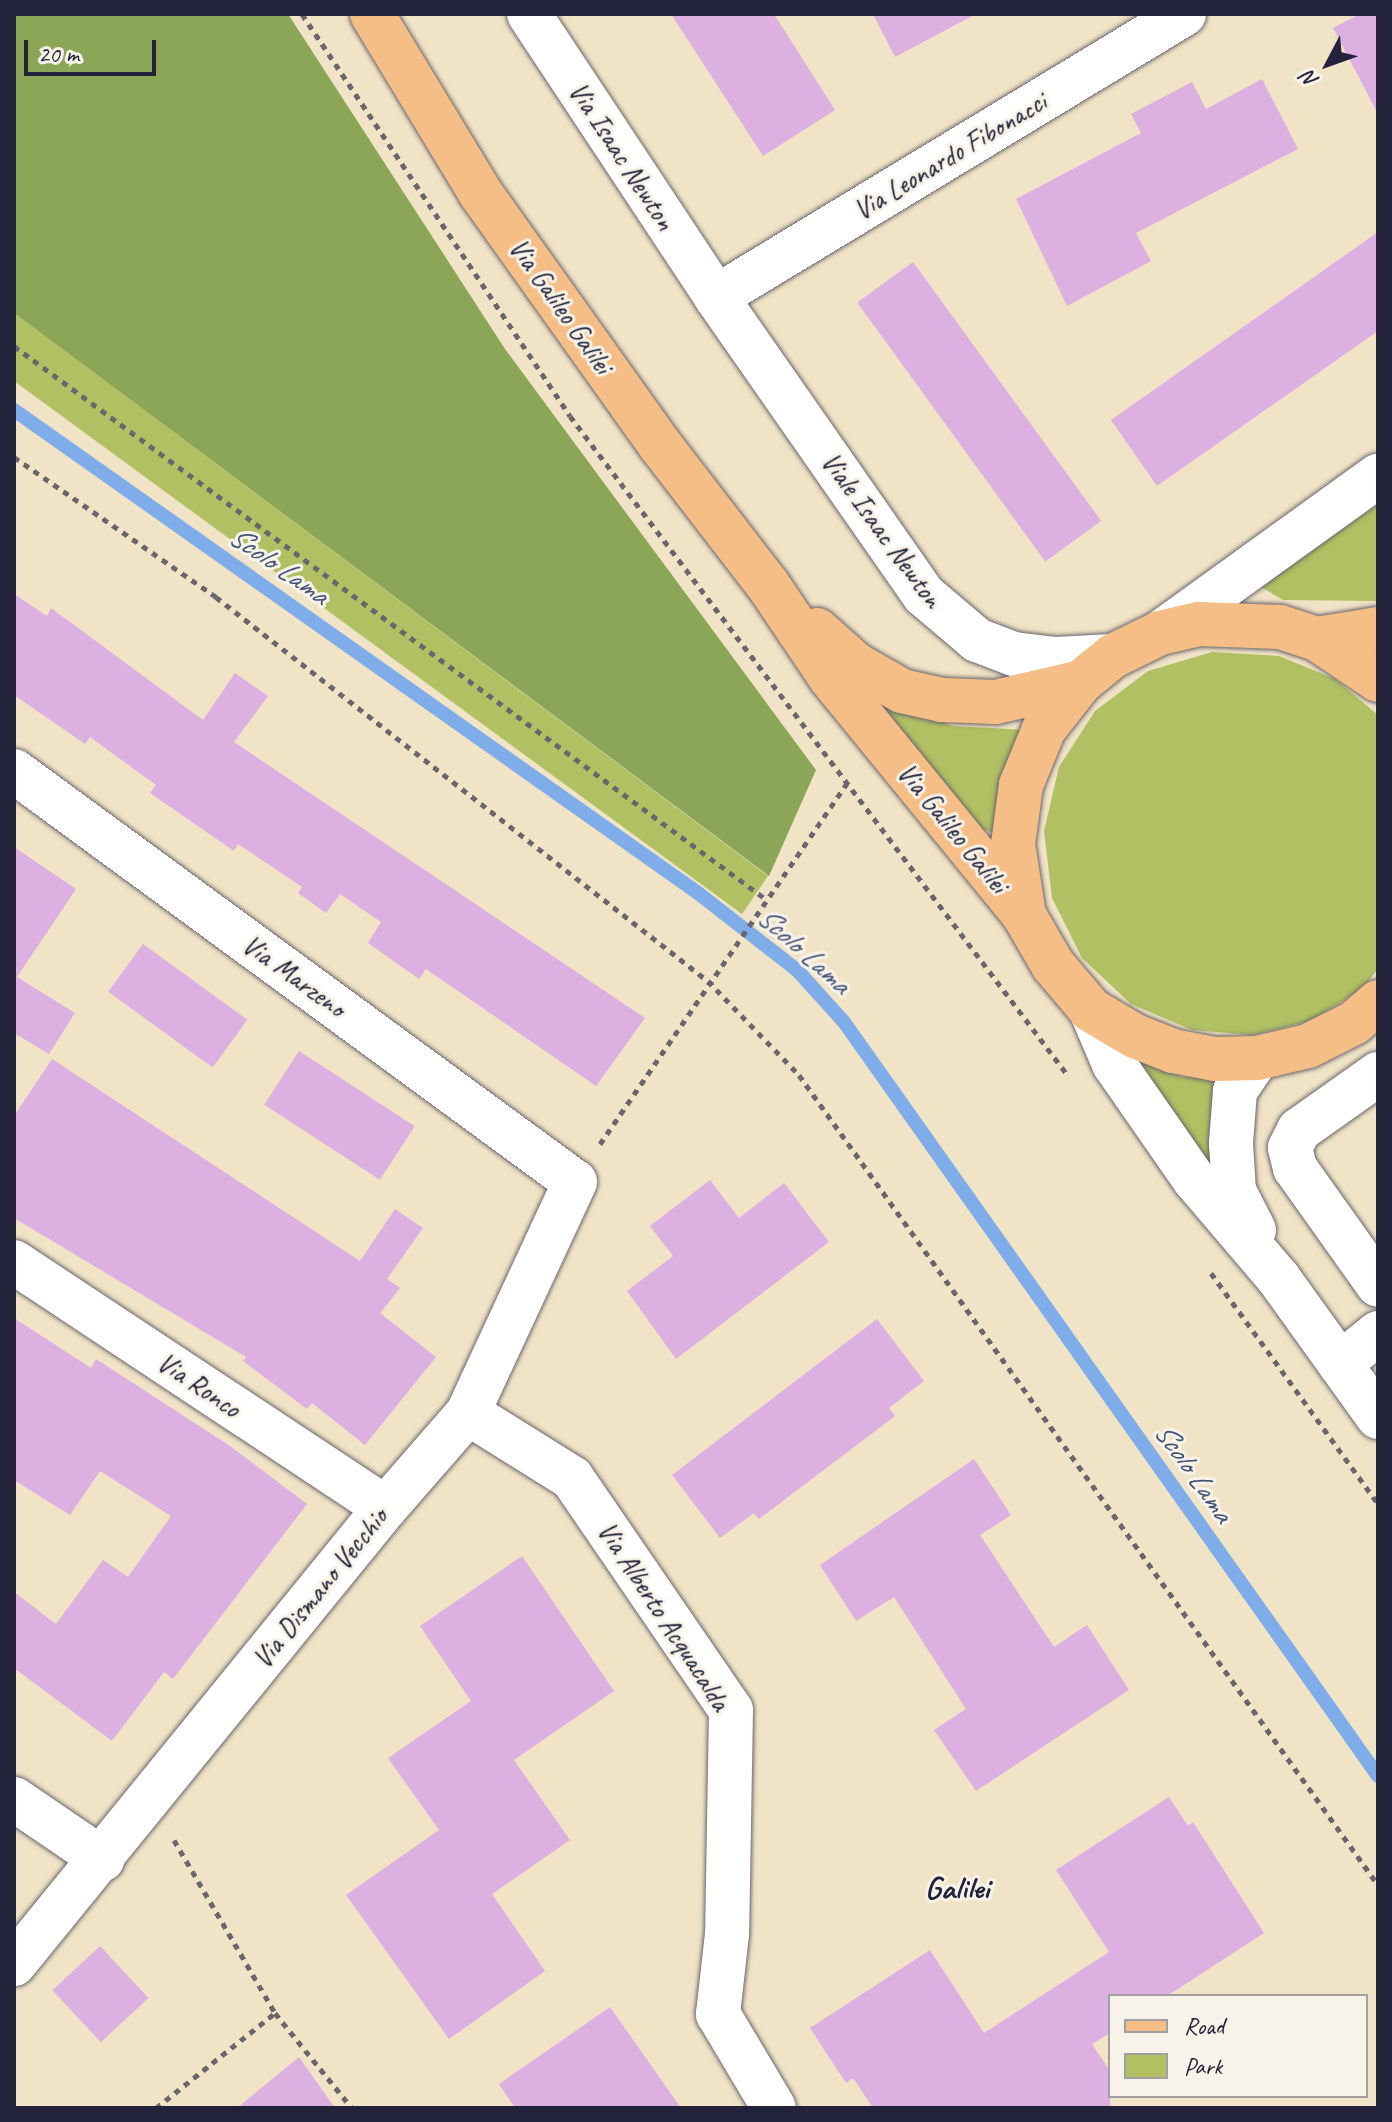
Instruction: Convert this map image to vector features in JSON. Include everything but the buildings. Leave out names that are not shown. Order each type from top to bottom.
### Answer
[{"type":"main road","name":"Via Galileo Galilei","points":[[372,14],[481,194],[660,445],[768,585],[830,677],[1024,915]]},
{"type":"main road","name":"Via Galileo Galilei","points":[[768,585],[855,664],[902,691],[942,700],[996,702],[1097,669]]},
{"type":"main road","points":[[1370,1018],[1308,1046],[1257,1058],[1215,1059],[1173,1051],[1091,1010],[1053,965],[1024,915],[1013,844],[1021,785],[1044,729],[1097,669],[1160,633],[1239,622],[1279,627],[1317,639],[1378,680]]},
{"type":"main road","points":[[1317,639],[1378,629]]},
{"type":"street","name":"Via Isaac Newton","points":[[529,14],[716,297]]},
{"type":"street","name":"Via Leonardo Fibonacci","points":[[716,297],[1184,14]]},
{"type":"street","name":"Viale Isaac Newton","points":[[716,297],[924,595],[977,640],[1014,654],[1056,659],[1097,669]]},
{"type":"street","points":[[1160,633],[1378,476]]},
{"type":"street","name":"Via Marzeno","points":[[14,771],[575,1182]]},
{"type":"street","points":[[1091,1010],[1114,1064],[1167,1141],[1279,1279],[1378,1417]]},
{"type":"street","points":[[1257,1058],[1235,1091],[1234,1191],[1279,1279]]},
{"type":"street","points":[[1378,1074],[1299,1130],[1290,1148],[1295,1168],[1378,1285]]},
{"type":"street","name":"Via Dismano Vecchio","points":[[14,1964],[385,1508],[468,1413],[575,1182]]},
{"type":"street","name":"Via Ronco","points":[[14,1262],[385,1508]]},
{"type":"street","points":[[1340,1364],[1378,1333]]},
{"type":"street","name":"Via Alberto Acquacalda","points":[[468,1413],[572,1478],[731,1710],[727,1934],[718,2014],[774,2108]]},
{"type":"street","points":[[14,1799],[102,1859]]},
{"type":"path","points":[[302,14],[570,416],[1073,1082]]},
{"type":"path","points":[[14,346],[767,900]]},
{"type":"path","points":[[14,457],[216,597],[708,981],[799,1075],[1378,1885]]},
{"type":"path","points":[[575,1182],[708,981],[847,783]]},
{"type":"path","points":[[1202,1261],[1378,1504]]},
{"type":"path","points":[[154,1794],[184,1866],[275,2013],[352,2108]]},
{"type":"path","points":[[156,2108],[275,2013]]},
{"type":"green space","points":[[14,14],[288,14],[505,349],[816,770],[769,876],[14,313]]},
{"type":"green space","points":[[14,313],[768,876],[742,914],[14,381]]},
{"type":"green space","points":[[1378,504],[1378,601],[1283,600],[1261,587]]},
{"type":"green space","points":[[1212,652],[1279,656],[1335,679],[1378,715],[1378,969],[1362,989],[1310,1021],[1252,1035],[1192,1030],[1131,1004],[1082,958],[1052,898],[1044,831],[1059,767],[1095,711],[1148,671]]},
{"type":"green space","points":[[884,700],[953,726],[1026,730],[997,834],[981,829],[875,707]]},
{"type":"green space","points":[[1132,1058],[1183,1077],[1222,1076],[1211,1175]]},
{"type":"waterway","name":"Scolo Lama","points":[[14,410],[698,893],[797,970],[844,1022],[1378,1776]]},
{"type":"district","name":"Galilei","points":[[957,1888]]}]
